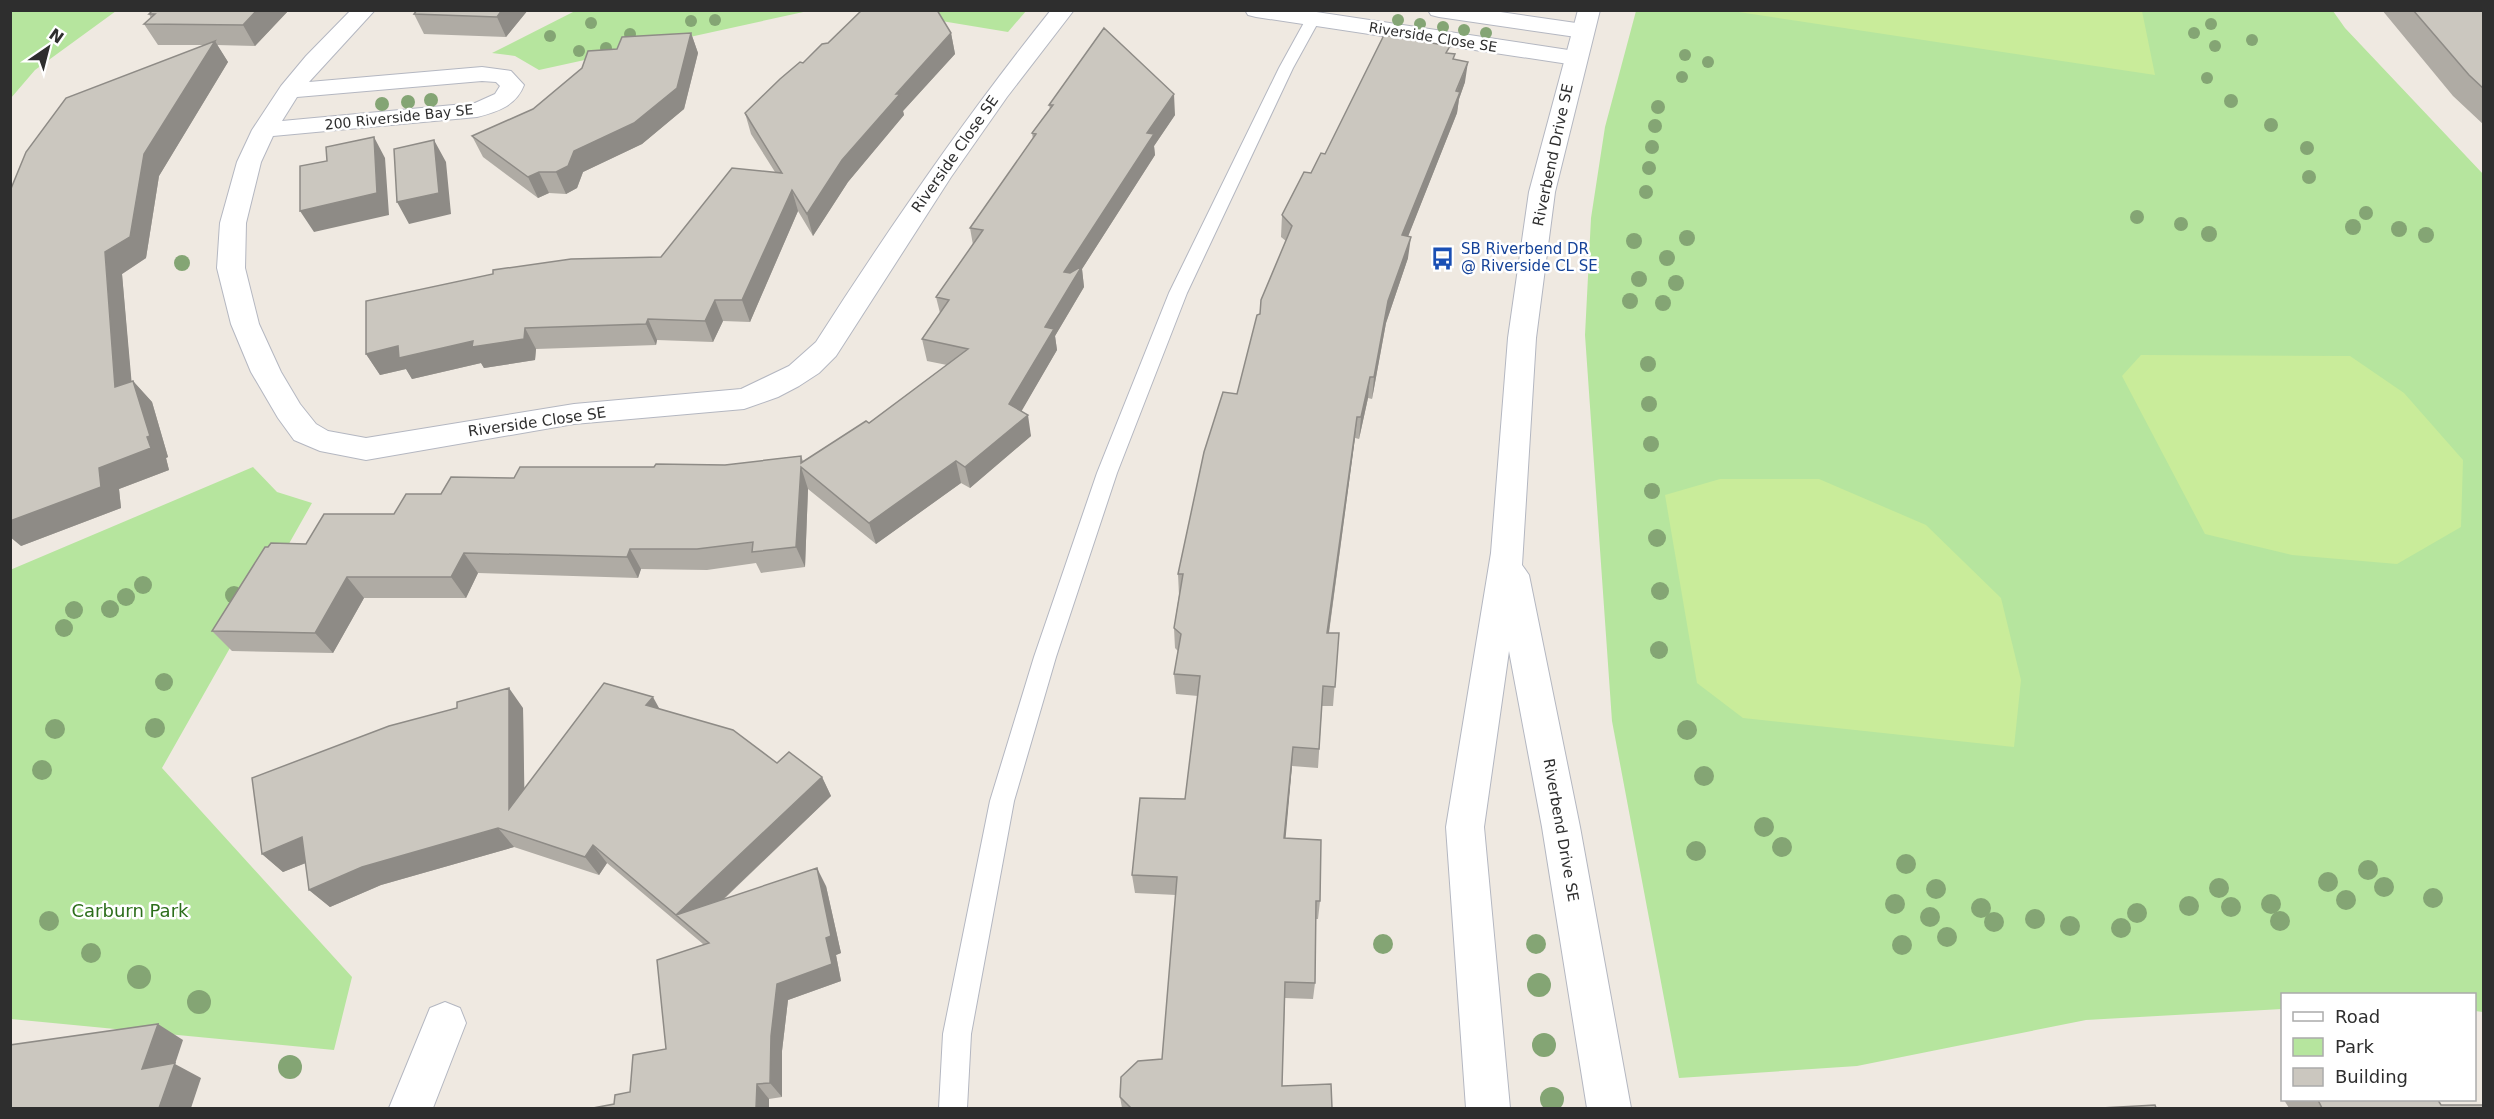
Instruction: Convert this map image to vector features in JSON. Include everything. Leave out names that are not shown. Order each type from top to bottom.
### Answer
[{"type":"street","name":"Riverside Close SE","points":[[364,10],[314,61],[289,91],[264,130],[249,162],[233,223],[231,268],[246,324],[266,372],[305,432],[320,440],[366,449],[574,414],[744,399],[771,390],[794,377],[814,363],[826,349],[884,255],[963,139],[1063,10]]},
{"type":"street","name":"Riverside Close SE","points":[[1256,10],[1575,58]]},
{"type":"street","name":"Riverside Close SE","points":[[1439,10],[1586,21]]},
{"type":"street","name":"Riverbend Drive SE","points":[[1488,1108],[1464,827],[1507,553],[1522,338],[1542,192],[1586,21]]},
{"type":"street","name":"200 Riverside Bay SE","points":[[264,130],[477,110],[506,97],[512,85],[503,76],[482,74],[289,91]]},
{"type":"street","name":"Riverbend Drive SE","points":[[1507,553],[1561,827],[1609,1108]]},
{"type":"street","points":[[411,1108],[445,1023]]},
{"type":"lane","points":[[953,1108],[957,1034],[1002,801],[1049,646],[1107,473],[1178,292],[1286,68],[1313,19]]},
{"type":"green space","points":[[11,10],[116,11],[35,70],[11,98]]},
{"type":"green space","points":[[575,11],[808,11],[539,70],[515,56],[492,53]]},
{"type":"green space","points":[[881,11],[1026,11],[1008,32]]},
{"type":"green space","points":[[1636,11],[2333,11],[2345,28],[2483,174],[2483,1012],[2476,1011],[2476,993],[2281,993],[2281,1009],[2086,1020],[1857,1066],[1679,1078],[1612,721],[1585,335],[1591,218],[1605,127]]},
{"type":"green space","points":[[1732,11],[2142,11],[2155,75]]},
{"type":"green space","points":[[2141,355],[2350,356],[2404,393],[2463,460],[2461,527],[2397,564],[2292,555],[2205,534],[2122,376]]},
{"type":"green space","name":"Carburn Park","points":[[253,467],[277,492],[312,503],[162,768],[352,977],[334,1050],[11,1019],[10,570]]},
{"type":"green space","points":[[1720,479],[1819,479],[1926,525],[2001,598],[2021,680],[2014,747],[1743,718],[1697,683],[1665,495]]},
{"type":"building","points":[[153,10],[257,10],[243,25],[144,24],[155,14],[149,14]]},
{"type":"building","points":[[417,10],[502,10],[497,17],[414,14]]},
{"type":"building","points":[[862,10],[937,10],[951,33],[896,94],[900,94],[842,160],[807,214],[792,190],[742,300],[715,300],[705,321],[648,319],[646,324],[525,328],[524,339],[472,347],[473,341],[399,358],[398,346],[366,354],[366,301],[493,274],[493,270],[571,259],[661,257],[732,168],[782,173],[745,113],[780,79],[800,62],[803,63],[822,44],[828,43]]},
{"type":"building","points":[[2413,10],[2484,10],[2484,89],[2469,75]]},
{"type":"building","points":[[1104,28],[1174,94],[1147,133],[1154,134],[1064,272],[1070,273],[1082,266],[1045,327],[1054,329],[1009,404],[1028,415],[965,467],[956,461],[869,523],[801,467],[796,547],[752,552],[753,542],[697,549],[630,549],[627,557],[464,553],[451,577],[347,577],[315,633],[212,631],[265,547],[271,543],[306,544],[324,514],[394,514],[406,494],[441,494],[451,477],[514,478],[520,467],[725,465],[801,456],[801,463],[866,421],[869,423],[968,349],[922,339],[949,300],[936,297],[983,230],[970,228],[1036,134],[1032,133],[1053,105],[1049,105]]},
{"type":"building","points":[[691,33],[677,88],[634,123],[574,151],[568,166],[556,172],[539,172],[528,177],[472,136],[533,109],[582,68],[588,51],[617,49],[622,37]]},
{"type":"building","points":[[1384,35],[1450,46],[1446,53],[1455,54],[1453,59],[1468,62],[1456,91],[1460,92],[1402,235],[1411,237],[1388,301],[1374,377],[1370,377],[1361,417],[1357,417],[1327,633],[1339,633],[1335,687],[1323,686],[1319,749],[1293,747],[1284,838],[1321,840],[1320,901],[1316,901],[1315,983],[1285,982],[1282,1086],[1331,1084],[1332,1108],[1131,1108],[1120,1097],[1121,1077],[1138,1061],[1162,1059],[1177,877],[1132,875],[1140,798],[1185,799],[1200,676],[1174,674],[1181,634],[1174,628],[1183,574],[1178,574],[1204,452],[1223,392],[1237,394],[1257,315],[1260,314],[1261,300],[1292,226],[1282,215],[1304,172],[1311,173],[1321,153],[1325,154]]},
{"type":"building","points":[[215,41],[144,154],[130,237],[105,252],[115,387],[133,381],[150,436],[147,437],[151,448],[99,468],[101,487],[10,521],[10,191],[26,152],[66,98]]},
{"type":"building","points":[[374,137],[377,193],[300,211],[300,166],[327,161],[326,147]]},
{"type":"building","points":[[434,140],[439,193],[397,202],[394,149]]},
{"type":"building","points":[[604,683],[653,697],[646,705],[733,730],[777,763],[789,752],[822,777],[676,915],[593,845],[585,857],[498,828],[362,867],[309,890],[302,837],[262,854],[252,778],[389,726],[457,708],[457,702],[509,688],[509,809]]},
{"type":"building","points":[[817,868],[831,936],[826,938],[832,964],[777,984],[771,1036],[770,1083],[757,1084],[756,1108],[593,1108],[614,1104],[615,1095],[630,1092],[633,1055],[666,1049],[657,960],[709,943],[676,915]]},
{"type":"building","points":[[158,1024],[142,1069],[175,1063],[159,1108],[10,1108],[10,1045]]},
{"type":"building","points":[[2318,1101],[2439,1101],[2441,1105],[2484,1105],[2484,1108],[2322,1108]]},
{"type":"building","points":[[2155,1105],[2156,1108],[2101,1108]]},
{"type":"place","name":"SB Riverbend DR @ Riverside CL SE","points":[[1443,258]]}]
